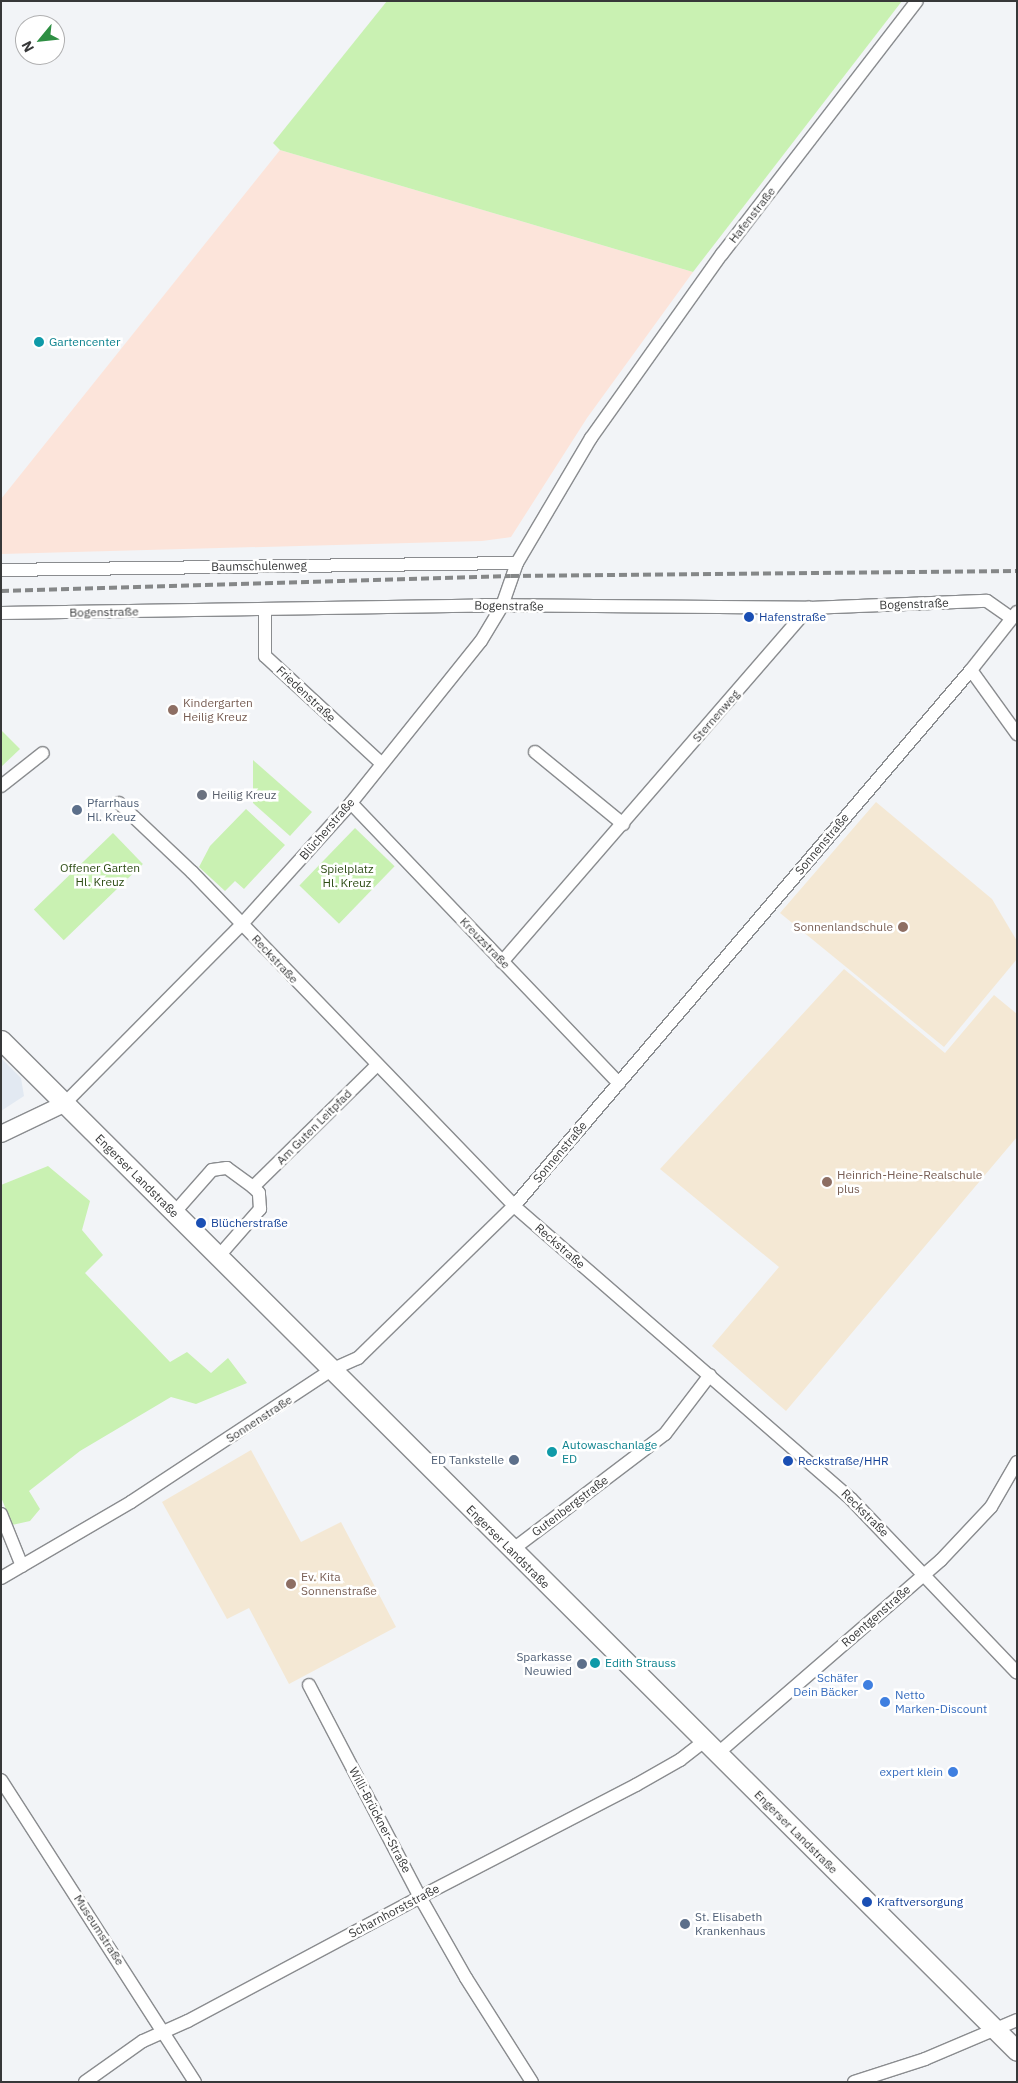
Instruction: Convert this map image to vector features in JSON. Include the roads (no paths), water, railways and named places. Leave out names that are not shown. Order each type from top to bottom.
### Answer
[{"type":"main road","name":"Engerser Landstraße","points":[[1,1040],[1017,2051]]},
{"type":"street","name":"Hafenstraße","points":[[517,563],[591,438],[722,254],[916,1]]},
{"type":"street","name":"Baumschulenweg","points":[[1,570],[517,563]]},
{"type":"street","name":"Blücherstraße","points":[[1,1134],[64,1104],[242,924],[351,803],[381,763],[481,642],[502,606],[517,563]]},
{"type":"street","name":"Bogenstraße","points":[[1,613],[502,606],[809,608],[987,601],[1014,615]]},
{"type":"street","name":"Sternenweg","points":[[502,962],[809,608]]},
{"type":"street","name":"Friedenstraße","points":[[264,609],[265,656],[381,763]]},
{"type":"street","name":"Sonnenstraße","points":[[1,1578],[131,1502],[331,1370],[358,1358],[514,1206],[971,670],[1014,615]]},
{"type":"street","points":[[971,670],[1017,734]]},
{"type":"street","points":[[535,752],[623,824]]},
{"type":"street","points":[[1,786],[43,753]]},
{"type":"street","name":"Reckstraße","points":[[119,803],[242,924],[376,1066],[514,1206],[851,1498],[1017,1673]]},
{"type":"street","name":"Kreuzstraße","points":[[351,803],[619,1083]]},
{"type":"street","name":"Am Guten Leitpfad","points":[[253,1187],[376,1066]]},
{"type":"street","points":[[174,1213],[212,1170],[227,1168],[253,1187],[259,1193],[260,1209],[218,1257]]},
{"type":"street","name":"Gutenbergstraße","points":[[512,1550],[665,1434],[710,1376]]},
{"type":"street","name":"Roentgenstraße","points":[[711,1747],[923,1576],[980,1521],[1003,1491],[1017,1462]]},
{"type":"street","points":[[1,1514],[22,1566]]},
{"type":"street","name":"Willi-Brückner-Straße","points":[[309,1685],[420,1897],[466,1978],[532,2082]]},
{"type":"street","name":"Scharnhorststraße","points":[[84,2082],[143,2041],[188,2021],[420,1897],[711,1747]]},
{"type":"street","name":"Museumstraße","points":[[1,1780],[195,2082]]},
{"type":"street","points":[[854,2082],[925,2059],[1017,2020]]},
{"type":"railway","points":[[1,591],[511,576],[1017,571]]},
{"type":"place","name":"Gartencenter","points":[[39,342]]},
{"type":"place","name":"Hafenstraße","points":[[749,617]]},
{"type":"place","name":"Kindergarten Heilig Kreuz","points":[[173,710]]},
{"type":"place","name":"Heilig Kreuz","points":[[202,795]]},
{"type":"place","name":"Pfarrhaus Hl. Kreuz","points":[[77,810]]},
{"type":"place","name":"Sonnenlandschule","points":[[903,927]]},
{"type":"place","name":"Heinrich-Heine-Realschule plus","points":[[827,1182]]},
{"type":"place","name":"Blücherstraße","points":[[201,1223]]},
{"type":"place","name":"Autowaschanlage ED","points":[[552,1452]]},
{"type":"place","name":"ED Tankstelle","points":[[514,1460]]},
{"type":"place","name":"Reckstraße/HHR","points":[[788,1461]]},
{"type":"place","name":"Ev. Kita Sonnenstraße","points":[[291,1584]]},
{"type":"place","name":"Edith Strauss","points":[[595,1663]]},
{"type":"place","name":"Sparkasse Neuwied","points":[[582,1664]]},
{"type":"place","name":"Schäfer Dein Bäcker","points":[[868,1685]]},
{"type":"place","name":"Netto Marken-Discount","points":[[885,1702]]},
{"type":"place","name":"expert klein","points":[[953,1772]]},
{"type":"place","name":"Kraftversorgung","points":[[867,1902]]},
{"type":"place","name":"St. Elisabeth Krankenhaus","points":[[685,1924]]},
{"type":"park label","name":"Offener Garten Hl. Kreuz","points":[[100,875]]},
{"type":"park label","name":"Spielplatz Hl. Kreuz","points":[[347,876]]}]
